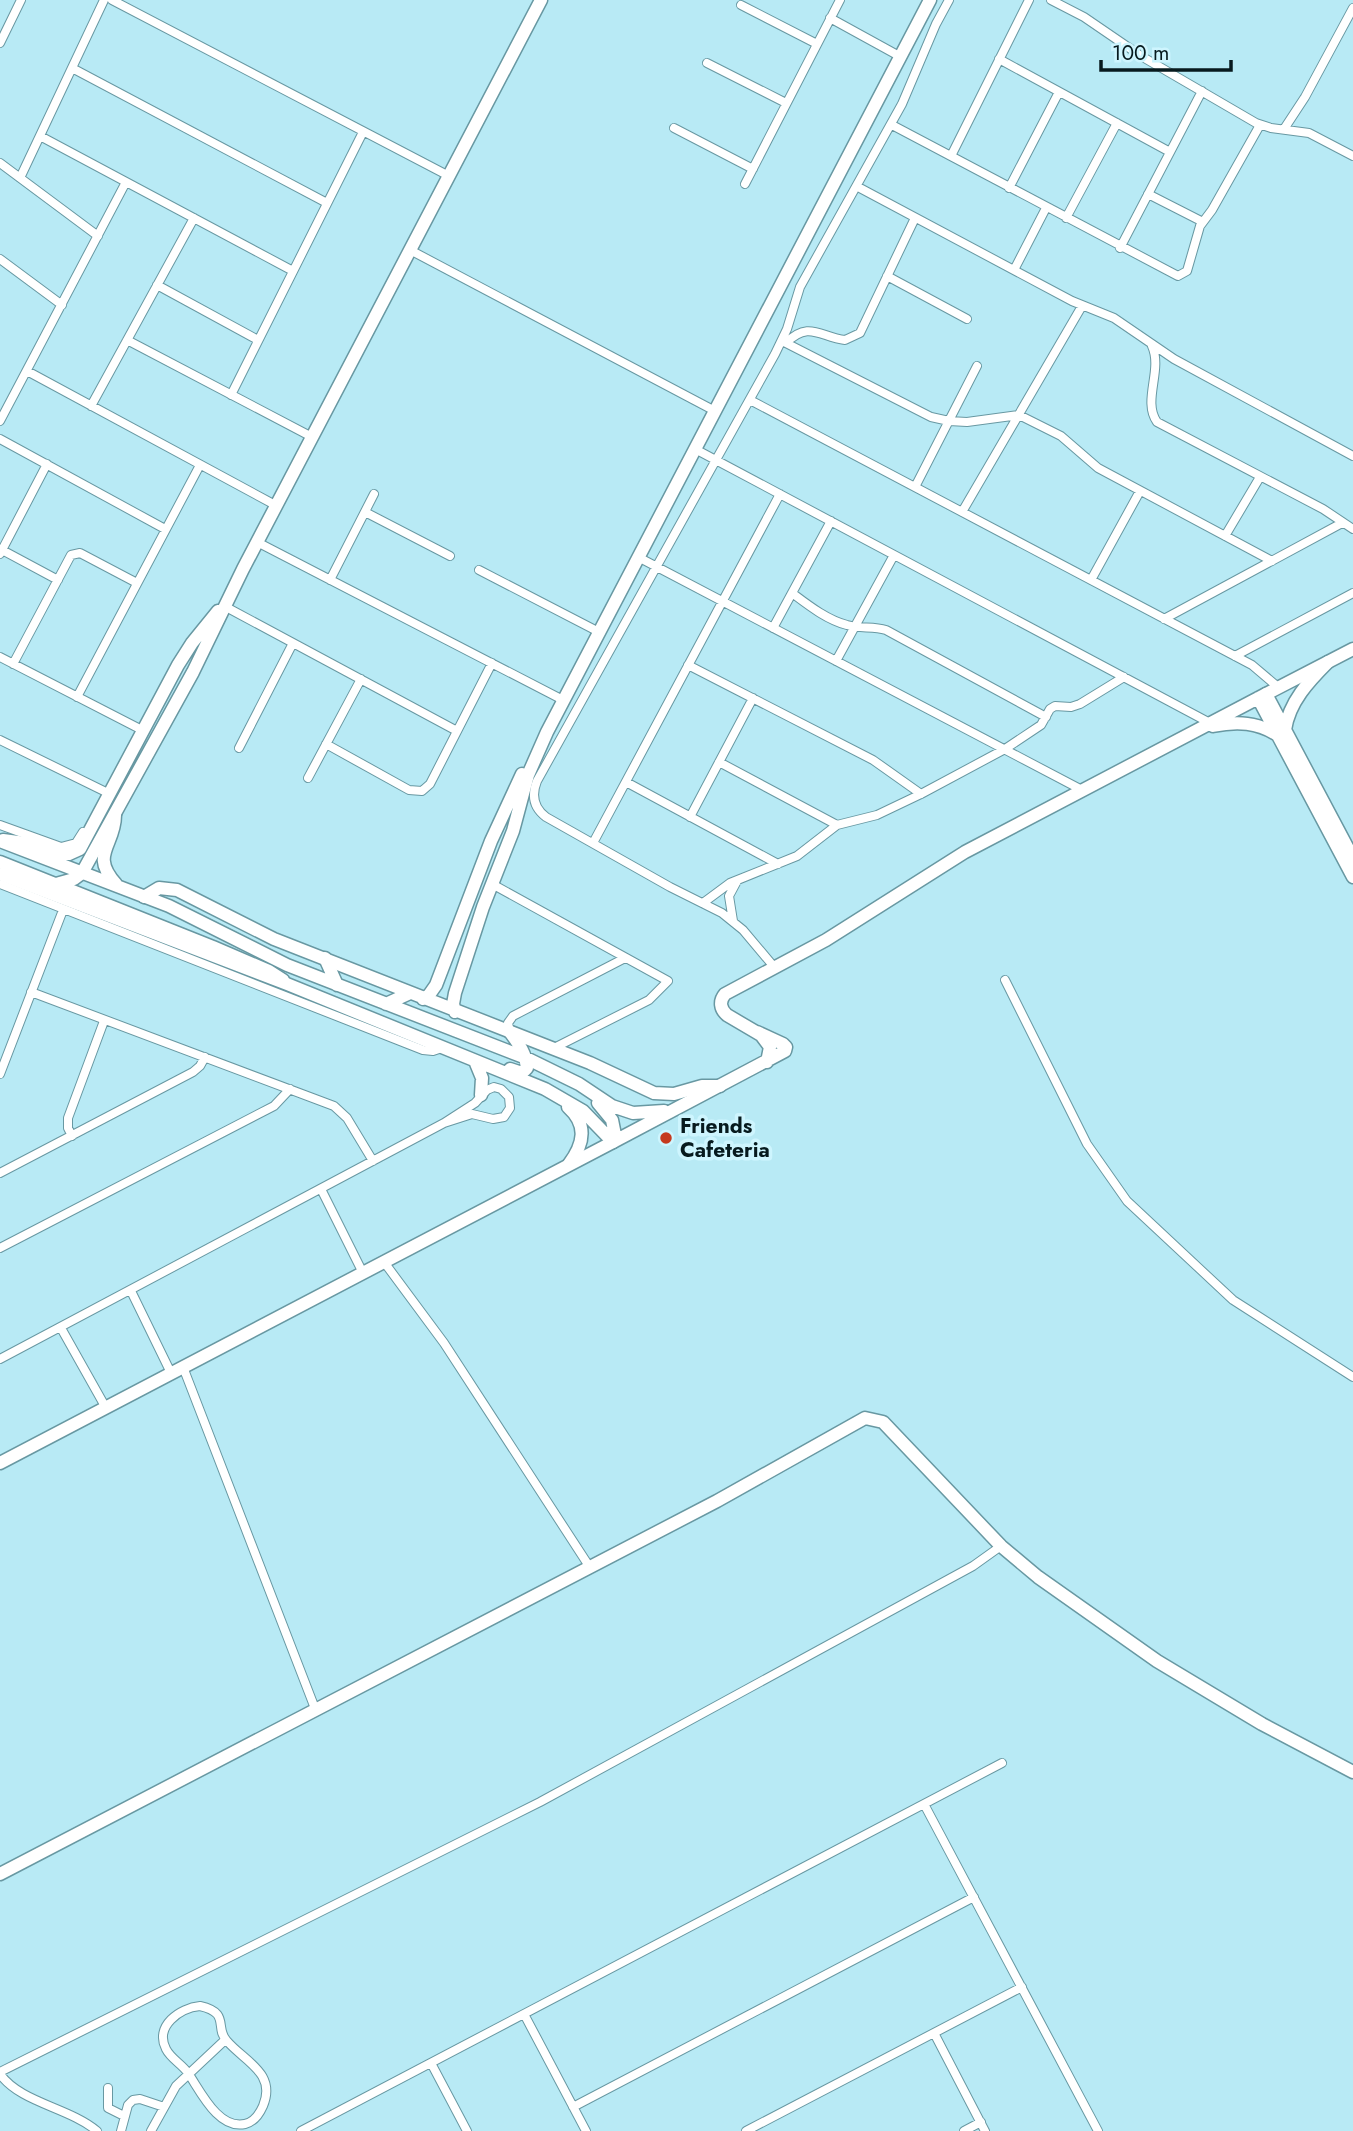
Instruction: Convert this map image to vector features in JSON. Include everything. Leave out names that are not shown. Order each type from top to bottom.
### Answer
[{"type":"street","points":[[0,43],[21,0]]},
{"type":"street","points":[[20,178],[104,0]]},
{"type":"street","points":[[112,0],[449,176]]},
{"type":"street","points":[[56,884],[74,879],[82,873],[115,815],[541,0]]},
{"type":"street","points":[[745,184],[840,0]]},
{"type":"street","points":[[455,1012],[454,997],[513,831],[530,768],[638,556],[930,0]]},
{"type":"street","points":[[775,968],[733,921],[542,814],[534,801],[535,786],[784,342],[800,287],[892,125],[949,0]]},
{"type":"street","points":[[950,156],[1029,0]]},
{"type":"street","points":[[1051,0],[1084,17],[1134,52],[1260,125],[1316,136],[1353,156]]},
{"type":"street","points":[[741,5],[817,44]]},
{"type":"street","points":[[1284,129],[1306,97],[1353,8]]},
{"type":"street","points":[[830,18],[901,57]]},
{"type":"street","points":[[999,59],[1170,152]]},
{"type":"street","points":[[707,63],[786,103]]},
{"type":"street","points":[[72,68],[327,203]]},
{"type":"street","points":[[1120,248],[1202,91]]},
{"type":"street","points":[[1009,188],[1059,92]]},
{"type":"street","points":[[1066,218],[1117,123]]},
{"type":"street","points":[[892,125],[1175,276],[1186,271],[1195,237],[1260,125]]},
{"type":"street","points":[[674,128],[753,169]]},
{"type":"street","points":[[230,395],[363,132]]},
{"type":"street","points":[[40,136],[293,271]]},
{"type":"street","points":[[0,163],[98,236]]},
{"type":"street","points":[[0,421],[126,182]]},
{"type":"street","points":[[858,187],[1083,306],[1123,323],[1174,359],[1353,456]]},
{"type":"street","points":[[1148,194],[1203,222]]},
{"type":"street","points":[[1014,270],[1046,208]]},
{"type":"street","points":[[91,406],[194,218]]},
{"type":"street","points":[[784,342],[808,330],[841,340],[857,336],[915,218]]},
{"type":"street","points":[[410,250],[715,411]]},
{"type":"street","points":[[0,259],[62,305]]},
{"type":"street","points":[[887,276],[967,319]]},
{"type":"street","points":[[157,285],[258,340]]},
{"type":"street","points":[[962,512],[1083,306]]},
{"type":"street","points":[[127,341],[312,437]]},
{"type":"street","points":[[784,342],[919,412],[948,421],[967,422],[1019,415],[1061,436],[1098,468],[1272,561]]},
{"type":"street","points":[[1150,343],[1154,350],[1156,368],[1152,411],[1157,422],[1323,509],[1353,529]]},
{"type":"street","points":[[915,486],[977,366]]},
{"type":"street","points":[[27,371],[276,506]]},
{"type":"street","points":[[750,401],[1262,671],[1282,733],[1353,877]]},
{"type":"street","points":[[0,439],[165,529]]},
{"type":"street","points":[[695,449],[1124,677],[1204,726],[1243,723],[1282,733],[1353,858]]},
{"type":"street","points":[[47,464],[1,552],[58,580]]},
{"type":"street","points":[[77,697],[200,464]]},
{"type":"street","points":[[1225,536],[1260,477]]},
{"type":"street","points":[[1091,580],[1140,491]]},
{"type":"street","points":[[330,580],[374,494]]},
{"type":"street","points":[[593,843],[779,494]]},
{"type":"street","points":[[365,512],[450,556]]},
{"type":"street","points":[[773,628],[831,521]]},
{"type":"street","points":[[1164,619],[1342,523]]},
{"type":"street","points":[[257,542],[564,700]]},
{"type":"street","points":[[836,661],[894,555]]},
{"type":"street","points":[[638,556],[1082,790]]},
{"type":"street","points":[[13,664],[65,568],[75,559],[88,558],[137,583]]},
{"type":"street","points":[[0,840],[69,854],[83,845],[184,654],[218,611],[243,569]]},
{"type":"street","points":[[479,570],[599,632]]},
{"type":"street","points":[[792,593],[834,620],[855,627],[886,630],[1046,717]]},
{"type":"street","points":[[1235,656],[1353,593]]},
{"type":"street","points":[[226,607],[457,731]]},
{"type":"street","points":[[239,748],[293,643]]},
{"type":"street","points":[[767,1062],[770,1047],[765,1037],[722,1010],[721,1000],[728,992],[826,940],[965,852],[1353,649]]},
{"type":"street","points":[[0,657],[142,730]]},
{"type":"street","points":[[1282,733],[1296,700],[1328,662]]},
{"type":"street","points":[[326,744],[409,790],[419,792],[428,787],[492,663]]},
{"type":"street","points":[[688,665],[873,760],[921,794]]},
{"type":"street","points":[[703,903],[722,887],[797,856],[838,825],[877,816],[1005,749],[1037,728],[1050,709],[1055,706],[1080,704],[1124,677]]},
{"type":"street","points":[[308,778],[361,679]]},
{"type":"street","points":[[690,817],[753,698]]},
{"type":"street","points":[[386,1004],[432,992],[499,821],[527,764],[547,732]]},
{"type":"street","points":[[0,740],[110,794]]},
{"type":"street","points":[[719,762],[838,825]]},
{"type":"street","points":[[626,782],[778,864]]},
{"type":"street","points":[[0,825],[51,845],[66,847],[79,839],[103,808]]},
{"type":"street","points":[[115,815],[103,859],[107,872],[119,887]]},
{"type":"street","points":[[0,840],[193,917],[268,958],[526,1058],[579,1084],[612,1106],[648,1114],[674,1109]]},
{"type":"street","points":[[0,862],[270,971],[287,985]]},
{"type":"street","points":[[0,874],[423,1050],[442,1048]]},
{"type":"street","points":[[733,921],[729,897],[737,880]]},
{"type":"street","points":[[0,884],[63,909],[287,985],[545,1089],[574,1105],[615,1141]]},
{"type":"street","points":[[492,884],[668,981],[649,1000],[554,1048]]},
{"type":"street","points":[[144,897],[159,888],[177,890],[274,939],[455,1012],[554,1048],[661,1094],[674,1094],[710,1084],[720,1086]]},
{"type":"street","points":[[0,1074],[63,909]]},
{"type":"street","points":[[452,944],[442,985],[445,990],[453,987],[470,950]]},
{"type":"street","points":[[325,958],[337,985]]},
{"type":"street","points":[[480,1064],[499,1065],[522,1073],[527,1070],[526,1058],[510,1032],[508,1023],[513,1016],[625,958]]},
{"type":"street","points":[[1005,980],[1087,1144],[1127,1201],[1233,1300],[1353,1377]]},
{"type":"street","points":[[31,992],[339,1109],[373,1161]]},
{"type":"street","points":[[72,1136],[68,1128],[68,1118],[104,1021]]},
{"type":"street","points":[[0,1463],[783,1053],[786,1047],[757,1032]]},
{"type":"street","points":[[0,1173],[192,1072],[205,1057]]},
{"type":"street","points":[[480,1064],[481,1095]]},
{"type":"street","points":[[561,1076],[586,1093],[608,1115],[614,1126],[615,1141]]},
{"type":"street","points":[[515,1078],[562,1103],[578,1119],[583,1139],[569,1164]]},
{"type":"street","points":[[0,1359],[444,1124],[470,1107],[486,1090],[494,1087],[505,1091],[510,1100],[509,1111],[504,1117],[496,1119],[472,1114],[444,1124]]},
{"type":"street","points":[[0,1248],[274,1106],[290,1089]]},
{"type":"street","points":[[321,1189],[363,1273]]},
{"type":"street","points":[[384,1262],[438,1333],[589,1566]]},
{"type":"street","points":[[131,1291],[171,1373]]},
{"type":"street","points":[[61,1328],[106,1408]]},
{"type":"street","points":[[183,1367],[316,1711]]},
{"type":"street","points":[[0,1874],[782,1466],[866,1418],[883,1422],[1001,1545],[1038,1577],[1146,1653],[1262,1724],[1353,1772]]},
{"type":"street","points":[[97,2131],[70,2113],[19,2092],[11,2087],[0,2073],[540,1802],[973,1566],[1001,1545]]},
{"type":"street","points":[[301,2131],[1002,1763]]},
{"type":"street","points":[[924,1804],[1098,2131]]},
{"type":"street","points":[[573,2107],[974,1897]]},
{"type":"street","points":[[746,2131],[1022,1987]]},
{"type":"street","points":[[193,2007],[213,2011],[222,2022],[225,2040],[250,2061],[262,2076],[266,2094],[264,2103],[256,2119],[248,2124],[239,2125],[222,2118],[205,2102],[188,2072],[166,2049],[163,2040],[168,2022],[193,2007]]},
{"type":"street","points":[[524,2014],[586,2131]]},
{"type":"street","points":[[934,2033],[983,2127],[964,2131]]},
{"type":"street","points":[[151,2131],[176,2086],[225,2040]]},
{"type":"street","points":[[431,2063],[467,2131]]},
{"type":"street","points":[[108,2088],[108,2108],[124,2116]]},
{"type":"street","points":[[121,2131],[130,2102],[136,2099],[164,2107]]},
{"type":"place","name":"Friends Cafeteria","points":[[666,1138]]}]
